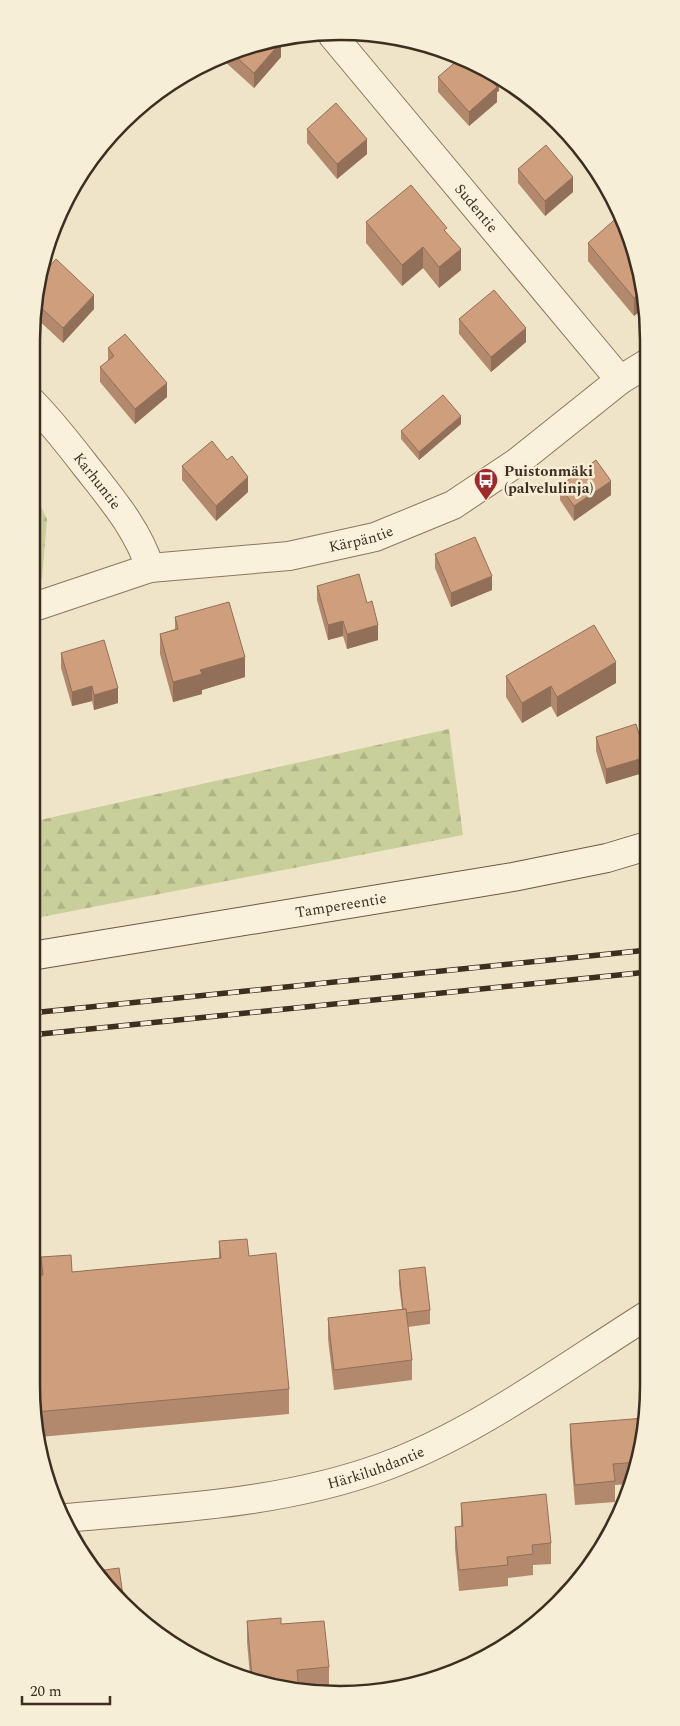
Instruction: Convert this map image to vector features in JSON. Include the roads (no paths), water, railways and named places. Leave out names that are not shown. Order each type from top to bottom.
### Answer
[{"type":"street","name":"Sudentie","points":[[336,40],[620,380]]},
{"type":"street","name":"Kärpäntie","points":[[40,605],[150,568],[289,556],[375,537],[453,505],[516,463],[620,380],[640,368]]},
{"type":"street","name":"Karhuntie","points":[[40,410],[120,510],[145,550],[150,568]]},
{"type":"street","name":"Tampereentie","points":[[40,955],[513,878],[607,858],[640,848]]},
{"type":"street","name":"Härkiluhdantie","points":[[70,1518],[232,1503],[333,1483],[384,1467],[424,1450],[481,1420],[640,1320]]},
{"type":"railway","points":[[40,1012],[640,951]]},
{"type":"railway","points":[[40,1034],[640,973]]},
{"type":"place","name":"Puistonmäki (palvelulinja)","points":[[486,501]]}]
